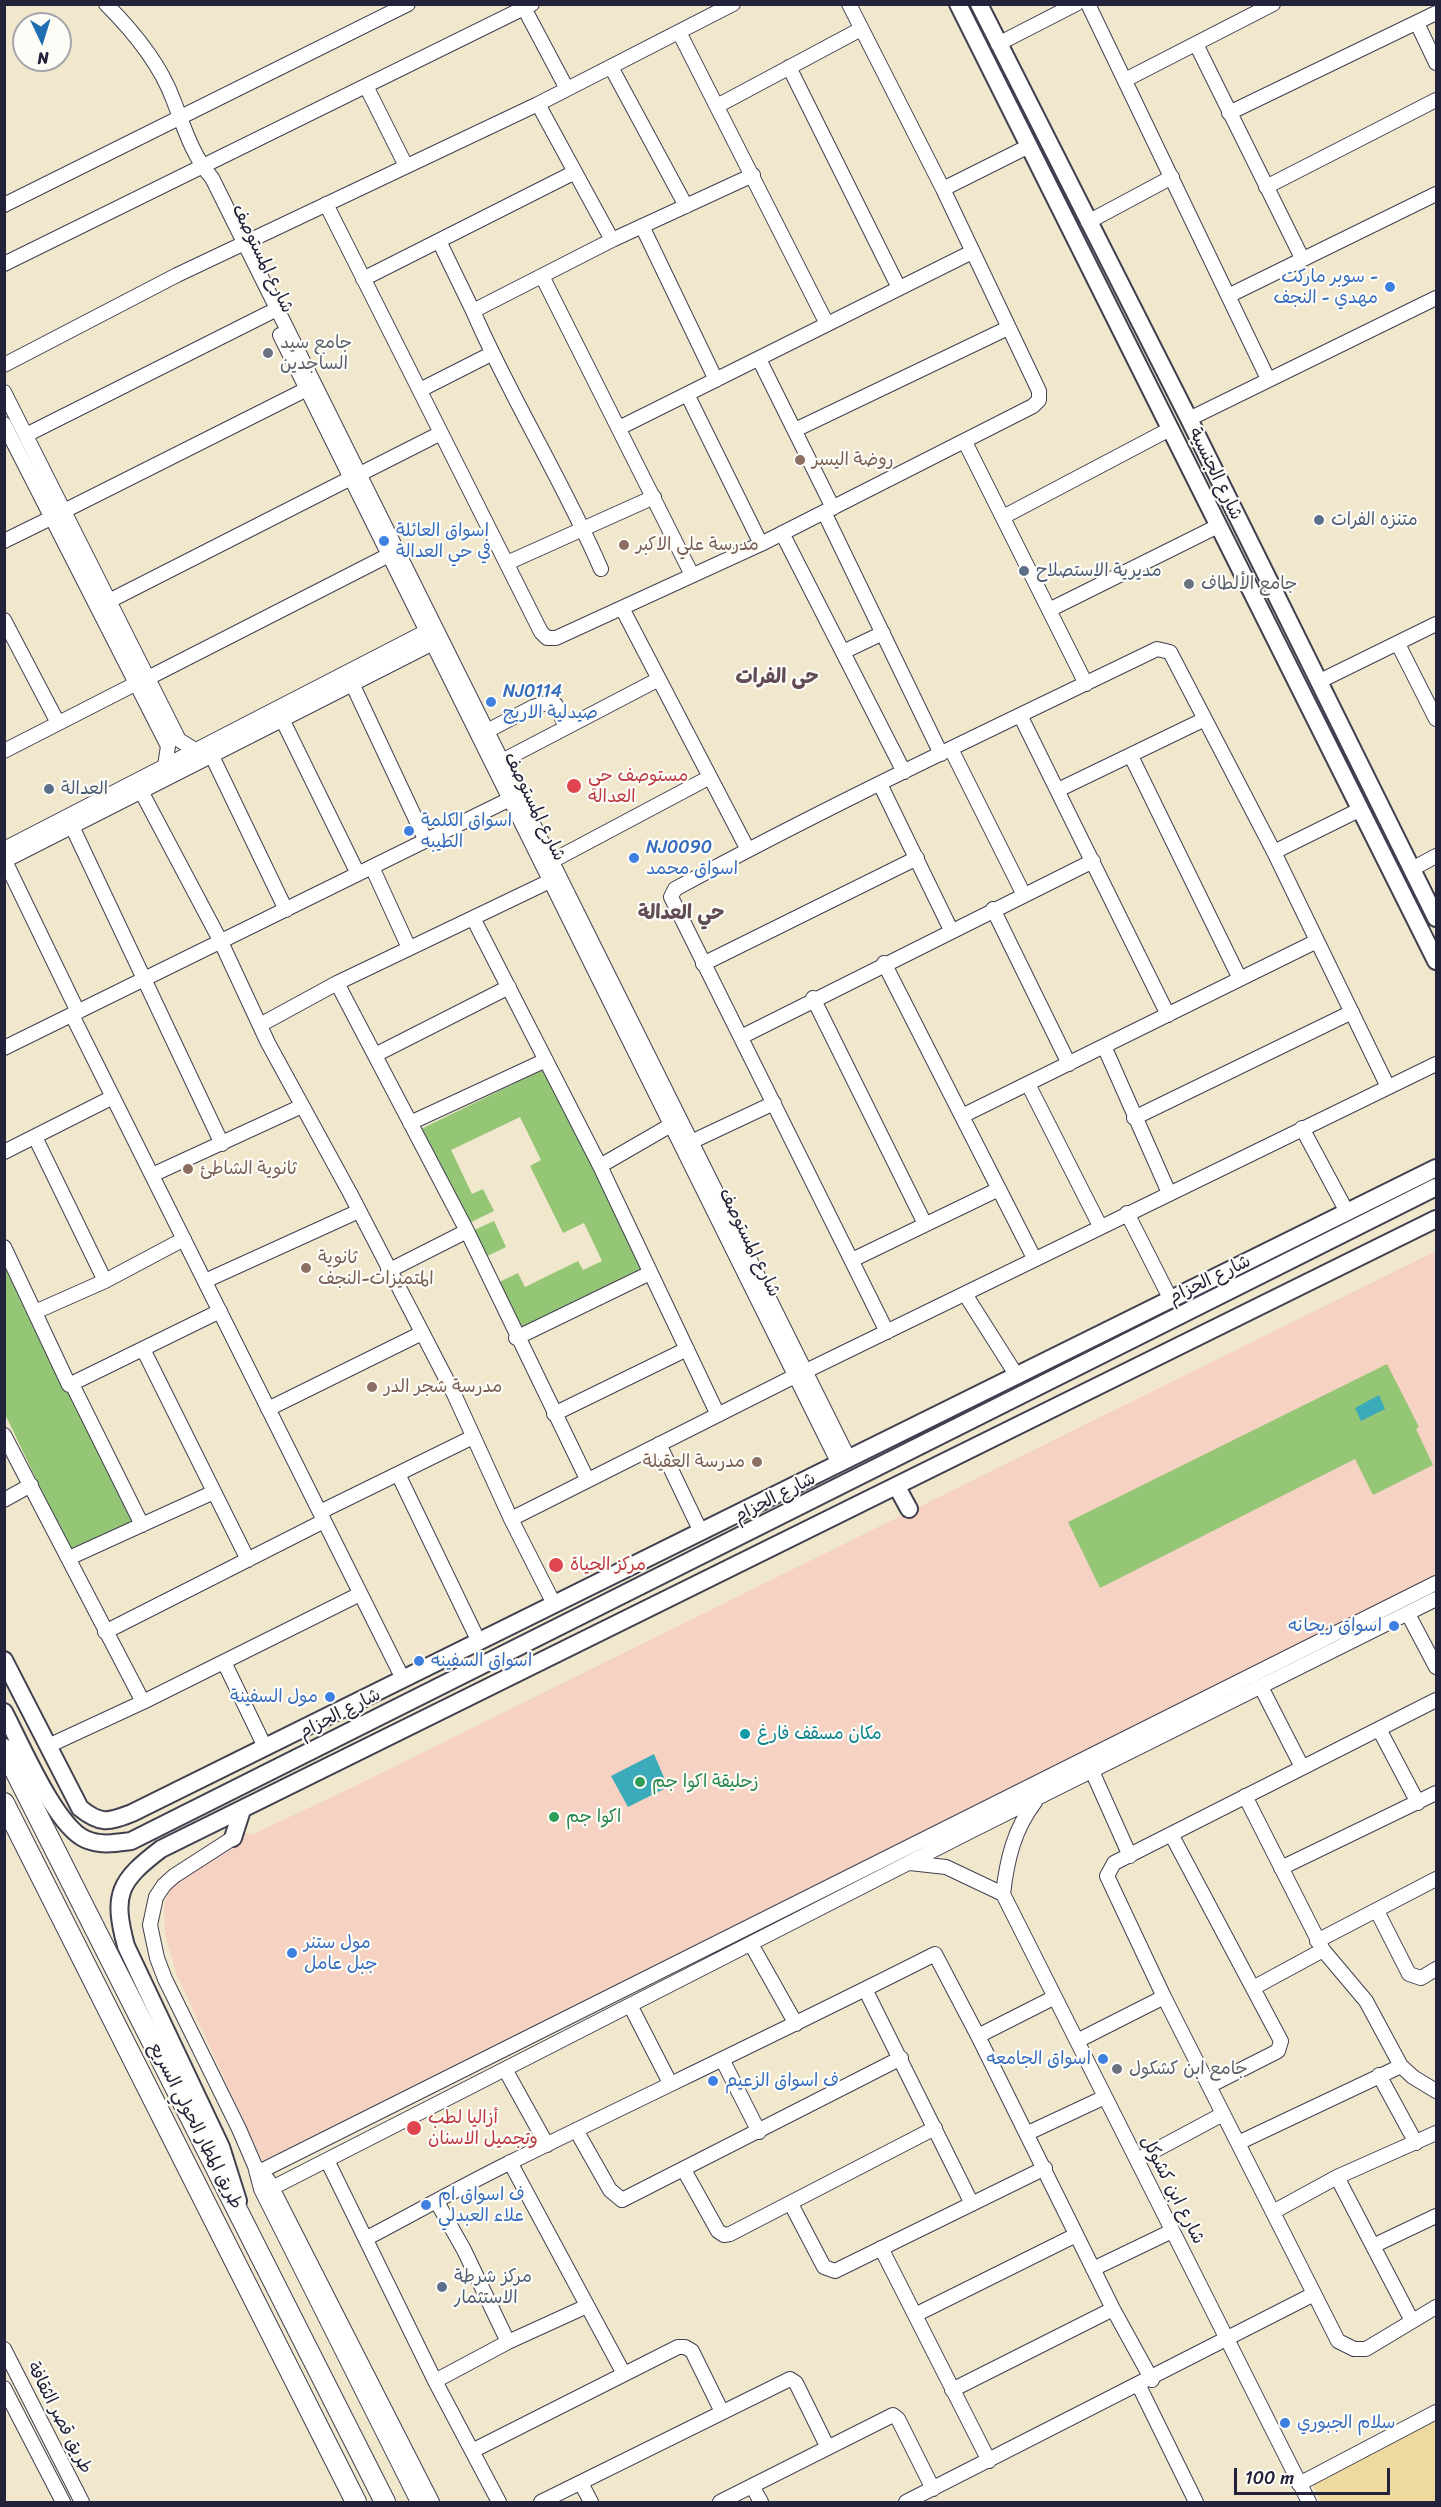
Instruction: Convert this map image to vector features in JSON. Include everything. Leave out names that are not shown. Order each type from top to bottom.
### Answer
[{"type":"highway","name":"طريق المطار الحولي السريع","points":[[4,1749],[386,2502]]},
{"type":"highway","name":"طريق المطار الحولي السريع","points":[[4,1803],[356,2502]]},
{"type":"main road","name":"شارع الجنسية","points":[[958,4],[1218,525],[1242,578],[1437,961]]},
{"type":"main road","name":"شارع الجنسية","points":[[979,4],[1189,419],[1437,918]]},
{"type":"main road","points":[[1232,555],[1252,546]]},
{"type":"main road","points":[[1242,578],[1264,570]]},
{"type":"main road","points":[[4,1660],[80,1808],[95,1820],[110,1821],[132,1813],[1437,1168]]},
{"type":"main road","name":"شارع الحزام","points":[[4,1712],[59,1815],[73,1831],[86,1840],[109,1845],[130,1841],[1437,1187]]},
{"type":"main road","points":[[242,2220],[233,2179],[221,2147],[126,1947],[120,1924],[119,1901],[125,1882],[135,1869],[161,1849],[1437,1219]]},
{"type":"main road","points":[[1305,1255],[1300,1262],[1301,1270],[1307,1277],[1320,1277]]},
{"type":"main road","points":[[1263,1275],[1272,1275],[1279,1279],[1282,1287],[1277,1298]]},
{"type":"main road","points":[[1021,1374],[1089,1362]]},
{"type":"main road","points":[[897,1487],[909,1509]]},
{"type":"main road","points":[[761,1527],[756,1532],[756,1542],[761,1547],[772,1547]]},
{"type":"main road","points":[[720,1547],[727,1546],[735,1553],[736,1559],[730,1568]]},
{"type":"main road","points":[[606,1579],[615,1599]]},
{"type":"main road","points":[[326,1717],[335,1739]]},
{"type":"main road","points":[[232,1838],[242,1810]]},
{"type":"street","name":"شارع المستوصف","points":[[106,4],[136,37],[161,74],[174,100],[179,119],[202,165],[204,182],[240,244],[382,529],[487,731],[552,861],[582,933],[671,1125],[719,1209],[844,1461]]},
{"type":"street","points":[[4,205],[408,4]]},
{"type":"street","points":[[4,365],[240,244],[538,104],[733,4]]},
{"type":"street","points":[[326,204],[541,632],[547,638],[556,638],[623,610],[692,575],[761,544],[965,442],[1033,406],[1039,400],[1039,391],[943,189],[849,4]]},
{"type":"street","points":[[998,44],[1076,4]]},
{"type":"street","points":[[1088,4],[1269,379]]},
{"type":"street","points":[[1125,80],[1273,4]]},
{"type":"street","points":[[4,264],[528,6],[567,89]]},
{"type":"street","points":[[1228,113],[1437,13]]},
{"type":"street","points":[[1417,23],[1437,63]]},
{"type":"street","points":[[717,106],[861,29]]},
{"type":"street","points":[[679,32],[827,324]]},
{"type":"street","points":[[1196,44],[1228,113],[1302,258]]},
{"type":"street","points":[[611,67],[686,206]]},
{"type":"street","points":[[789,67],[899,288]]},
{"type":"street","points":[[366,86],[406,166]]},
{"type":"street","points":[[1266,187],[1437,100]]},
{"type":"street","points":[[538,104],[612,240]]},
{"type":"street","points":[[943,189],[1029,146]]},
{"type":"street","points":[[363,279],[575,172]]},
{"type":"street","points":[[473,311],[612,240],[753,175]]},
{"type":"street","points":[[1088,222],[1172,177]]},
{"type":"street","points":[[1230,295],[1302,258],[1436,196]]},
{"type":"street","points":[[642,226],[716,380]]},
{"type":"street","points":[[439,241],[491,354],[584,528],[602,569]]},
{"type":"street","name":"شارع المستوصف","points":[[240,244],[269,313],[307,390],[335,435]]},
{"type":"street","points":[[619,428],[972,252]]},
{"type":"street","points":[[542,276],[692,575]]},
{"type":"street","points":[[1189,419],[1437,298]]},
{"type":"street","points":[[26,435],[269,313]]},
{"type":"street","points":[[795,430],[1008,328]]},
{"type":"street","points":[[420,390],[491,354]]},
{"type":"street","points":[[759,360],[795,430],[883,633],[1024,894]]},
{"type":"street","points":[[4,541],[307,390]]},
{"type":"street","points":[[4,392],[26,435],[59,514],[174,743],[195,750]]},
{"type":"street","points":[[687,394],[761,544]]},
{"type":"street","points":[[4,424],[110,601],[142,680]]},
{"type":"street","points":[[1003,517],[1170,429]]},
{"type":"street","points":[[110,601],[441,433]]},
{"type":"street","points":[[965,442],[1086,684]]},
{"type":"street","points":[[507,563],[654,497]]},
{"type":"street","points":[[1049,610],[1218,525]]},
{"type":"street","name":"شارع المستوصف","points":[[382,529],[389,555],[550,881],[582,933],[692,1142],[719,1209]]},
{"type":"street","points":[[782,533],[904,772]]},
{"type":"street","points":[[4,751],[389,555]]},
{"type":"street","points":[[623,610],[748,850]]},
{"type":"street","points":[[4,620],[58,723]]},
{"type":"street","points":[[1320,681],[1437,624]]},
{"type":"street","points":[[843,652],[883,633]]},
{"type":"street","points":[[4,849],[141,791],[282,719],[350,679],[430,637]]},
{"type":"street","points":[[1398,644],[1437,718]]},
{"type":"street","points":[[887,1332],[671,897],[675,889],[748,850],[946,751],[1157,649],[1164,648],[1170,652],[1274,852],[1388,1087]]},
{"type":"street","points":[[350,679],[195,750],[69,821],[5,861],[113,1097],[403,1679]]},
{"type":"street","points":[[350,679],[426,840]]},
{"type":"street","points":[[502,761],[659,679]]},
{"type":"street","points":[[487,731],[533,707],[550,702],[555,705],[566,728]]},
{"type":"street","points":[[1020,715],[1168,1015]]},
{"type":"street","points":[[282,719],[358,874]]},
{"type":"street","points":[[1058,790],[1205,719]]},
{"type":"street","points":[[165,766],[174,743]]},
{"type":"street","points":[[211,754],[286,910]]},
{"type":"street","points":[[1131,756],[1240,979]]},
{"type":"street","points":[[552,861],[710,777]]},
{"type":"street","points":[[880,784],[951,930]]},
{"type":"street","points":[[141,791],[221,942],[260,1025],[422,1334],[554,1604]]},
{"type":"street","points":[[4,1048],[510,799]]},
{"type":"street","points":[[1274,852],[1359,810]]},
{"type":"street","points":[[69,821],[222,1144]]},
{"type":"street","points":[[1412,869],[1437,856]]},
{"type":"street","points":[[703,964],[917,858]]},
{"type":"street","points":[[741,1036],[813,998],[1093,861]]},
{"type":"street","points":[[372,867],[409,948]]},
{"type":"street","points":[[260,1025],[337,983],[550,881]]},
{"type":"street","points":[[993,909],[1069,1064]]},
{"type":"street","points":[[473,918],[600,1166],[718,1415]]},
{"type":"street","points":[[962,1116],[1317,941]]},
{"type":"street","points":[[884,963],[1034,1257]]},
{"type":"street","points":[[337,983],[467,1231],[516,1338],[587,1479]]},
{"type":"street","points":[[375,1056],[509,987]]},
{"type":"street","points":[[813,998],[925,1224]]},
{"type":"street","points":[[1134,1118],[1352,1012]]},
{"type":"street","points":[[1104,1046],[1169,1193]]},
{"type":"street","points":[[410,1123],[546,1060]]},
{"type":"street","points":[[511,1519],[1034,1257],[1437,1064]]},
{"type":"street","points":[[1028,1084],[1100,1226]]},
{"type":"street","points":[[4,1152],[113,1097]]},
{"type":"street","points":[[692,1142],[774,1103]]},
{"type":"street","points":[[152,1175],[302,1106]]},
{"type":"street","points":[[600,1166],[671,1125]]},
{"type":"street","points":[[1302,1128],[1347,1212]]},
{"type":"street","points":[[35,1137],[105,1281]]},
{"type":"street","points":[[852,1260],[999,1189]]},
{"type":"street","points":[[205,1281],[359,1210]]},
{"type":"street","points":[[1127,1213],[1171,1299]]},
{"type":"street","points":[[388,1271],[467,1231]]},
{"type":"street","points":[[35,1312],[105,1281],[184,1239]]},
{"type":"street","points":[[4,1247],[69,1385],[72,1384],[142,1525]]},
{"type":"street","points":[[516,1338],[650,1273]]},
{"type":"street","points":[[964,1294],[1021,1374]]},
{"type":"street","points":[[72,1384],[220,1311]]},
{"type":"street","points":[[268,1409],[422,1334]]},
{"type":"street","points":[[143,1348],[248,1560]]},
{"type":"street","points":[[554,1414],[687,1349]]},
{"type":"street","points":[[4,1435],[143,1702]]},
{"type":"street","points":[[105,1632],[248,1560],[398,1474],[474,1437]]},
{"type":"street","points":[[659,1444],[701,1532]]},
{"type":"street","points":[[398,1474],[479,1642]]},
{"type":"street","points":[[4,1500],[31,1485]]},
{"type":"street","points":[[69,1558],[214,1492]]},
{"type":"street","points":[[272,2188],[1092,1771],[1189,1715],[1437,1583]]},
{"type":"street","points":[[48,1746],[143,1702],[360,1594]]},
{"type":"street","points":[[258,2169],[368,2119],[684,1961],[1189,1715],[1261,1687],[1437,1599]]},
{"type":"street","points":[[1408,1614],[1437,1667]]},
{"type":"street","points":[[224,1662],[265,1747]]},
{"type":"street","points":[[1261,1687],[1302,1767]]},
{"type":"street","points":[[1437,1700],[1111,1866],[1107,1880],[1338,2341],[1354,2349],[1371,2346],[1411,2319],[1437,2307]]},
{"type":"street","points":[[1379,1729],[1418,1803]]},
{"type":"street","points":[[1092,1771],[1130,1856]]},
{"type":"street","points":[[1281,1868],[1437,1793]]},
{"type":"street","points":[[1245,1796],[1320,1945],[1366,2001],[1401,2066],[1413,2078],[1437,2091]]},
{"type":"street","points":[[909,1863],[946,1867],[1003,1894],[1005,1869],[1018,1828],[1038,1798]]},
{"type":"street","points":[[1171,1834],[1281,2041],[1278,2051],[1209,2086]]},
{"type":"street","points":[[232,1838],[164,1885],[153,1904],[150,1925],[157,1958],[165,1979],[258,2169],[272,2188],[432,2502]]},
{"type":"street","points":[[1253,1988],[1377,1911],[1437,1879]]},
{"type":"street","name":"شارع ابن كشوكل","points":[[1003,1894],[1308,2502]]},
{"type":"street","points":[[1377,1911],[1409,1974],[1421,1978],[1437,1969]]},
{"type":"street","points":[[751,1944],[796,2024]]},
{"type":"street","points":[[367,2238],[510,2162],[670,2083],[723,2061],[936,1954],[1028,2133],[1113,2309],[1196,2502]]},
{"type":"street","points":[[684,1961],[690,1975]]},
{"type":"street","points":[[865,1989],[972,2204]]},
{"type":"street","points":[[978,2036],[1055,1997]]},
{"type":"street","points":[[1077,2041],[1164,1997]]},
{"type":"street","points":[[630,2005],[670,2083]]},
{"type":"street","points":[[576,2130],[610,2190],[622,2200],[901,2058]]},
{"type":"street","points":[[723,2061],[759,2132]]},
{"type":"street","points":[[1238,2143],[1401,2066]]},
{"type":"street","points":[[506,2071],[547,2145]]},
{"type":"street","points":[[1379,2075],[1416,2143]]},
{"type":"street","points":[[1028,2133],[1105,2097]]},
{"type":"street","points":[[1137,2160],[1223,2114]]},
{"type":"street","points":[[368,2119],[375,2135]]},
{"type":"street","points":[[684,2170],[717,2231],[724,2235],[791,2204],[935,2128]]},
{"type":"street","points":[[1273,2212],[1337,2177],[1437,2133]]},
{"type":"street","points":[[327,2160],[435,2380],[474,2450],[499,2502]]},
{"type":"street","points":[[510,2162],[624,2374]]},
{"type":"street","points":[[791,2204],[824,2266],[828,2271],[835,2271],[1045,2168]]},
{"type":"street","points":[[258,2169],[261,2188],[418,2502]]},
{"type":"street","points":[[1337,2177],[1411,2319]]},
{"type":"street","points":[[437,2202],[464,2250],[508,2342]]},
{"type":"street","points":[[1374,2245],[1437,2216]]},
{"type":"street","points":[[1093,2269],[1172,2231]]},
{"type":"street","points":[[915,2315],[1076,2235]]},
{"type":"street","points":[[881,2248],[989,2461]]},
{"type":"street","points":[[906,2502],[1145,2383],[1314,2294]]},
{"type":"street","points":[[435,2380],[508,2342],[586,2306]]},
{"type":"street","points":[[952,2390],[1113,2309]]},
{"type":"street","points":[[474,2450],[678,2347],[685,2347],[692,2351],[722,2412]]},
{"type":"street","name":"طريق قصر الثقافة","points":[[4,2349],[82,2502]]},
{"type":"street","points":[[541,2502],[790,2379],[796,2383],[827,2446]]},
{"type":"street","name":"طريق قصر الثقافة","points":[[4,2388],[63,2502]]},
{"type":"street","points":[[1299,2484],[1437,2412]]},
{"type":"street","points":[[720,2502],[892,2415],[898,2419],[933,2489]]},
{"type":"street","points":[[581,2482],[591,2502]]},
{"type":"street","points":[[752,2486],[761,2502]]},
{"type":"shaded area","points":[[1436,1251],[1436,1579],[264,2165],[176,1973],[165,1934],[164,1903],[179,1870],[225,1834],[234,1829],[251,1835],[347,1790]]},
{"type":"green space","points":[[546,1068],[644,1270],[518,1331],[495,1284],[518,1273],[525,1287],[578,1261],[583,1270],[602,1261],[584,1223],[563,1233],[530,1166],[541,1160],[520,1117],[451,1150],[472,1194],[483,1189],[494,1211],[467,1224],[421,1129]]},
{"type":"green space","points":[[494,1221],[506,1247],[483,1258],[470,1232]]},
{"type":"green space","points":[[10,1263],[136,1524],[72,1554],[5,1414],[4,1266]]},
{"type":"green space","points":[[1387,1364],[1419,1427],[1416,1429],[1433,1465],[1373,1495],[1355,1459],[1100,1588],[1068,1522]]},
{"type":"sand","points":[[1436,2411],[1436,2502],[1321,2502],[1310,2479]]},
{"type":"water","points":[[1379,1395],[1385,1409],[1361,1421],[1355,1408]]},
{"type":"water","name":"زحليقة اكوا جم","points":[[654,1754],[668,1787],[628,1807],[611,1776]]},
{"type":"place","name":"سوبر ماركت - مهدي - النجف","points":[[1390,287]]},
{"type":"place","name":"جامع سيد الساجدين","points":[[268,353]]},
{"type":"place","name":"روضة اليسر","points":[[800,460]]},
{"type":"place","name":"متنزه الفرات","points":[[1319,520]]},
{"type":"place","name":"اسواق العائلة في حي العدالة","points":[[384,541]]},
{"type":"place","name":"مدرسة علي الاكبر","points":[[624,545]]},
{"type":"place","name":"مديرية الاستصلاح","points":[[1024,571]]},
{"type":"place","name":"جامع الألطاف","points":[[1189,584]]},
{"type":"place","name":"NJ0114 صيدلية الاريج","points":[[491,702]]},
{"type":"place","name":"مستوصف حي العداله","points":[[574,786]]},
{"type":"place","name":"العدالة","points":[[49,789]]},
{"type":"place","name":"اسواق الكلمة الطيبه","points":[[409,831]]},
{"type":"place","name":"NJ0090 اسواق محمد","points":[[634,858]]},
{"type":"place","name":"ثانوية الشاطئ","points":[[188,1169]]},
{"type":"place","name":"ثانوية المتميزات-النجف","points":[[306,1268]]},
{"type":"place","name":"مدرسة شجر الدر","points":[[372,1387]]},
{"type":"place","name":"مدرسة العقيلة","points":[[757,1462]]},
{"type":"place","name":"مركز الحياة","points":[[556,1565]]},
{"type":"place","name":"اسواق ريحانه","points":[[1394,1626]]},
{"type":"place","name":"اسواق السفينه","points":[[419,1661]]},
{"type":"place","name":"مول السفينة","points":[[330,1697]]},
{"type":"place","name":"مكان مسقف فارغ","points":[[745,1734]]},
{"type":"place","name":"زحليقة اكوا جم","points":[[640,1782]]},
{"type":"place","name":"اكوا جم","points":[[554,1817]]},
{"type":"place","name":"مول ستنر جبل عامل","points":[[292,1953]]},
{"type":"place","name":"اسواق الجامعه","points":[[1103,2059]]},
{"type":"place","name":"جامع ابن كشكول","points":[[1117,2069]]},
{"type":"place","name":"ف اسواق الزعيم","points":[[713,2081]]},
{"type":"place","name":"أزاليا لطب وتجميل الاسنان","points":[[414,2128]]},
{"type":"place","name":"ف اسواق ام علاء العبدلي","points":[[426,2205]]},
{"type":"place","name":"مركز شرطة الاستثمار","points":[[442,2287]]},
{"type":"place","name":"سلام الجبوري","points":[[1285,2423]]},
{"type":"district","name":"حی الفرات","points":[[777,678]]},
{"type":"district","name":"حي العدالة","points":[[681,914]]}]
